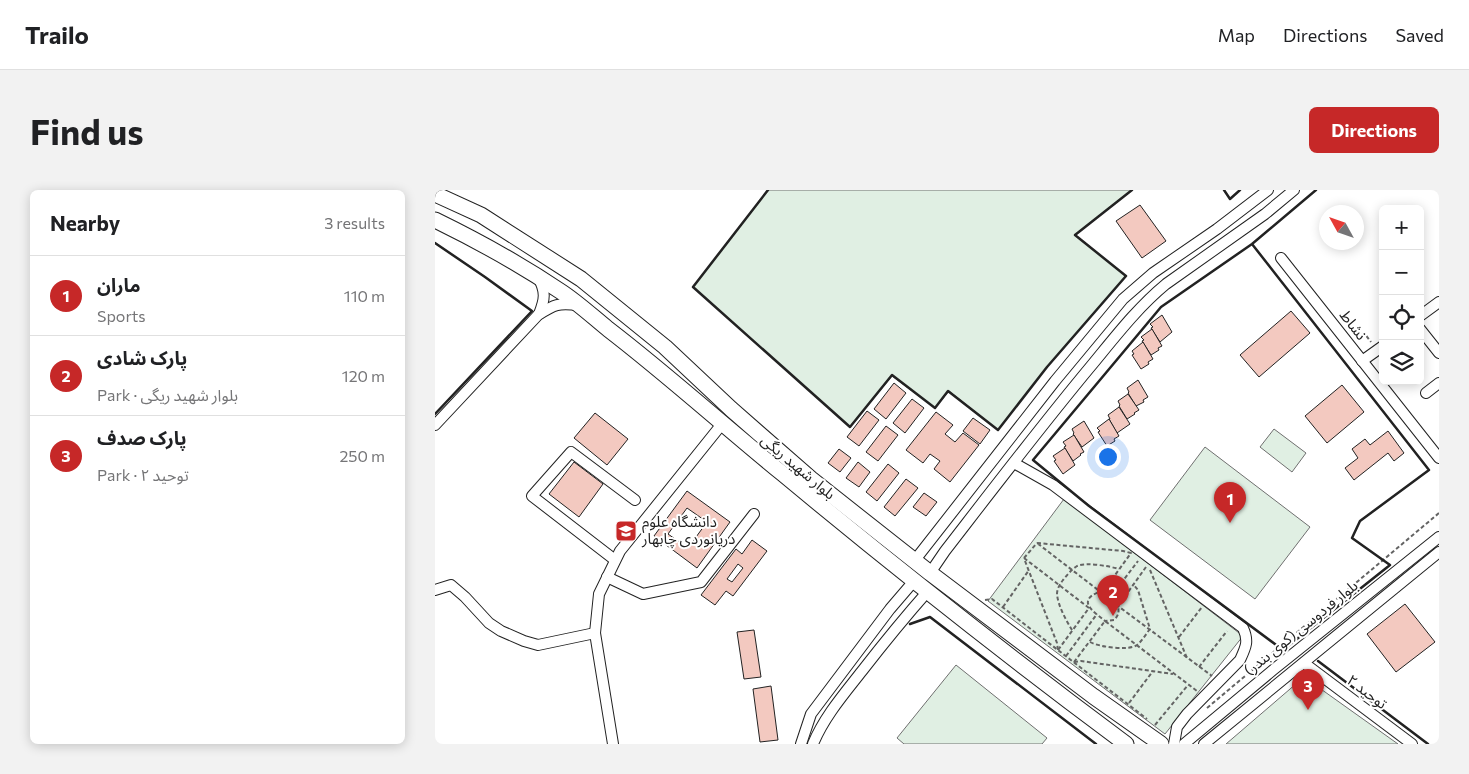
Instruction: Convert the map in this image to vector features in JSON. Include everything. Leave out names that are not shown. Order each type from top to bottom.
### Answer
[{"type":"highway","name":"بلوار شهید ریگی","points":[[435,194],[481,215],[581,279],[665,347],[731,409],[811,479],[968,602],[1093,696],[1161,744]]},
{"type":"highway","name":"بلوار شهید ریگی","points":[[435,220],[471,238],[561,292],[647,359],[721,424],[816,502],[1126,744]]},
{"type":"street","points":[[915,560],[1055,381],[1123,299],[1153,273],[1217,229],[1268,190]]},
{"type":"street","points":[[930,573],[1060,403],[1153,295],[1265,214],[1294,190]]},
{"type":"street","name":"نشاط","points":[[1281,258],[1439,458]]},
{"type":"street","points":[[538,277],[544,292],[543,302],[538,315]]},
{"type":"street","points":[[1123,299],[1137,312]]},
{"type":"street","points":[[1424,313],[1439,302]]},
{"type":"street","points":[[435,425],[538,315],[559,303],[578,305]]},
{"type":"street","points":[[1424,334],[1439,353]]},
{"type":"street","points":[[1362,361],[1379,349]]},
{"type":"street","points":[[1426,393],[1439,383]]},
{"type":"street","points":[[613,744],[595,633],[599,594],[620,551],[721,424]]},
{"type":"street","points":[[615,560],[532,496],[571,452],[635,500]]},
{"type":"street","points":[[1014,463],[1053,485],[1243,628],[1247,637],[1245,649],[1240,660],[1187,714],[1177,728],[1174,744]]},
{"type":"street","points":[[607,577],[643,594],[701,582],[755,514]]},
{"type":"street","name":"بلوار فردوسی (کوی بندر)","points":[[1185,743],[1439,537]]},
{"type":"street","points":[[931,540],[945,551]]},
{"type":"street","name":"بلوار فردوسی (کوی بندر)","points":[[1204,744],[1439,552]]},
{"type":"street","points":[[801,744],[811,714],[914,580]]},
{"type":"street","points":[[435,590],[451,585],[489,623],[501,631],[538,645],[595,633]]},
{"type":"street","points":[[813,744],[819,728],[839,701],[903,619],[928,591]]},
{"type":"street","name":"توحید ۲","points":[[1304,663],[1412,744]]},
{"type":"street","points":[[1273,670],[1281,682]]},
{"type":"path","points":[[1350,345],[1363,333],[1379,347]]},
{"type":"path","points":[[1206,709],[1439,513]]},
{"type":"path","points":[[1024,558],[1037,543]]},
{"type":"path","points":[[1037,543],[1131,553],[1102,593]]},
{"type":"path","points":[[1037,543],[1219,681]]},
{"type":"path","points":[[1024,558],[1058,650]]},
{"type":"path","points":[[1024,558],[1203,697]]},
{"type":"path","points":[[1109,598],[1139,559]]},
{"type":"path","points":[[1073,631],[1065,618],[1060,604],[1057,594],[1059,585],[1071,570],[1079,565],[1101,565],[1119,569]]},
{"type":"path","points":[[1074,662],[1105,621],[1114,620],[1117,617],[1118,606],[1148,566],[1187,658]]},
{"type":"path","points":[[1003,608],[1029,570]]},
{"type":"path","points":[[1133,584],[1138,590],[1150,629]]},
{"type":"path","points":[[1089,608],[1087,604],[1088,599],[1099,592],[1102,593]]},
{"type":"path","points":[[968,602],[991,599],[1149,720]]},
{"type":"path","points":[[1178,638],[1207,601]]},
{"type":"path","points":[[1058,650],[1089,608]]},
{"type":"path","points":[[1066,656],[1097,614]]},
{"type":"path","points":[[1089,642],[1095,645],[1110,647],[1128,647],[1137,645],[1150,629]]},
{"type":"path","points":[[1199,667],[1227,632]]},
{"type":"path","points":[[1074,662],[1081,661],[1173,674]]},
{"type":"path","points":[[1128,704],[1153,671]]},
{"type":"path","points":[[1155,725],[1188,685]]},
{"type":"green space","points":[[768,190],[1132,190],[1075,235],[1126,276],[1047,367],[998,430],[949,391],[935,408],[892,376],[850,427],[693,287]]},
{"type":"green space","points":[[1274,429],[1306,453],[1292,472],[1260,447]]},
{"type":"green space","points":[[1205,447],[1310,527],[1255,599],[1150,520]]},
{"type":"green space","points":[[1064,499],[1243,636],[1165,734],[988,601]]},
{"type":"green space","points":[[956,665],[1047,738],[1042,744],[904,744],[897,738]]},
{"type":"green space","points":[[1304,677],[1398,744],[1226,744]]},
{"type":"building","points":[[1140,205],[1166,241],[1142,258],[1116,221]]},
{"type":"building","points":[[1291,311],[1310,333],[1259,377],[1240,355]]},
{"type":"building","points":[[1162,315],[1172,332],[1160,342],[1150,324]]},
{"type":"building","points":[[1152,329],[1162,346],[1151,355],[1141,337]]},
{"type":"building","points":[[1143,342],[1153,359],[1141,369],[1132,355],[1134,354],[1132,351]]},
{"type":"building","points":[[1138,380],[1148,397],[1143,400],[1144,402],[1136,406],[1127,388]]},
{"type":"building","points":[[894,383],[906,393],[886,419],[874,409]]},
{"type":"building","points":[[1342,385],[1364,412],[1327,443],[1305,416]]},
{"type":"building","points":[[1128,394],[1139,410],[1127,419],[1118,401]]},
{"type":"building","points":[[912,399],[924,408],[905,433],[893,423]]},
{"type":"building","points":[[1119,407],[1130,424],[1117,433],[1108,415]]},
{"type":"building","points":[[867,411],[879,420],[859,446],[847,437]]},
{"type":"building","points":[[936,412],[953,425],[945,434],[955,442],[963,433],[979,445],[950,482],[934,469],[940,461],[930,454],[923,463],[906,450]]},
{"type":"building","points":[[595,413],[628,439],[607,465],[574,438]]},
{"type":"building","points":[[973,418],[990,430],[980,444],[963,431]]},
{"type":"building","points":[[1109,419],[1119,436],[1107,446],[1097,428]]},
{"type":"building","points":[[1084,421],[1094,438],[1082,447],[1073,434],[1072,429]]},
{"type":"building","points":[[886,426],[898,435],[878,461],[866,452]]},
{"type":"building","points":[[1388,431],[1404,453],[1394,461],[1388,453],[1354,480],[1345,468],[1358,458],[1352,449],[1365,439],[1370,445]]},
{"type":"building","points":[[1074,435],[1084,452],[1073,461],[1063,442]]},
{"type":"building","points":[[1065,448],[1075,465],[1063,474],[1054,461],[1056,460],[1053,456]]},
{"type":"building","points":[[839,449],[851,458],[840,472],[828,463]]},
{"type":"building","points":[[574,462],[603,484],[579,517],[549,494]]},
{"type":"building","points":[[858,462],[870,472],[859,487],[846,478]]},
{"type":"building","points":[[888,464],[899,473],[877,501],[866,492]]},
{"type":"building","points":[[906,479],[918,488],[895,516],[884,507]]},
{"type":"building","points":[[687,491],[730,522],[697,568],[654,536]],"holes":[[[687,508],[707,522],[688,548],[668,534]]]},
{"type":"building","points":[[924,493],[937,502],[926,516],[913,507]]},
{"type":"building","points":[[752,540],[767,551],[733,596],[726,591],[715,605],[701,595],[736,549],[742,554]],"holes":[[[738,564],[743,568],[732,582],[727,579]]]},
{"type":"building","points":[[1405,604],[1435,642],[1396,672],[1367,634]]},
{"type":"building","points":[[754,630],[761,677],[744,679],[737,632]]},
{"type":"building","points":[[771,686],[778,740],[760,742],[753,689]]},
{"type":"wall","points":[[768,190],[693,287],[850,427],[892,375],[935,408],[948,391],[998,430],[1047,367],[1126,276],[1075,235],[1132,190]]},
{"type":"wall","points":[[1224,190],[1230,199],[1240,190]]},
{"type":"wall","points":[[1252,244],[1429,470],[1360,521],[1352,538],[1390,565],[1283,650],[1089,506],[1033,460],[1161,307],[1252,244],[1316,190]]},
{"type":"wall","points":[[435,243],[532,311],[435,414]]},
{"type":"wall","points":[[910,624],[930,617],[1096,744]]},
{"type":"wall","points":[[1318,661],[1428,744]]},
{"type":"place","name":"ماران","points":[[1230,523]]},
{"type":"place","name":"دانشگاه علوم دریانوردی چابهار","points":[[626,531]]},
{"type":"place","name":"پارک شادی","points":[[1113,616]]},
{"type":"place","name":"پارک صدف","points":[[1308,710]]}]
